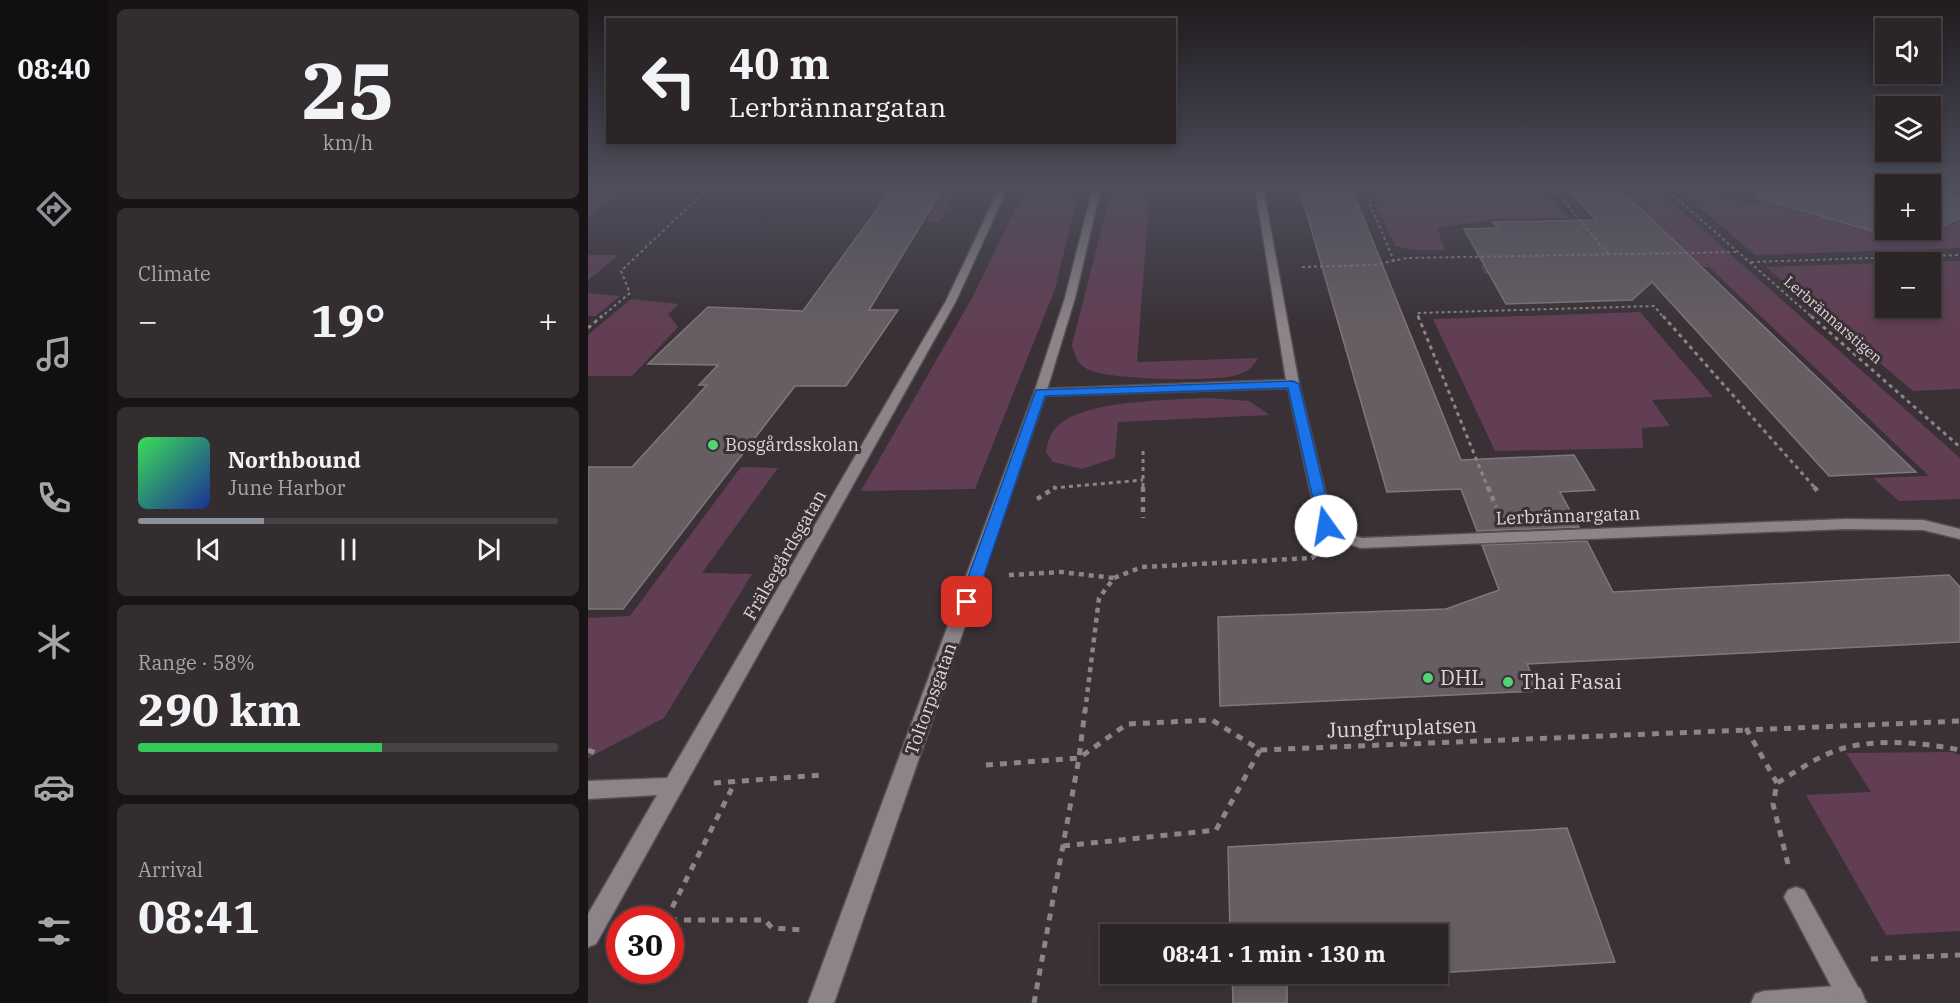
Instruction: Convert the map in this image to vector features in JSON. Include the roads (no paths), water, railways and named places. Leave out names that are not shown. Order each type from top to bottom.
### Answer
[{"type":"street","name":"Frälsegårdsgatan","points":[[588,936],[951,301],[982,234]]},
{"type":"street","name":"Toltorpsgatan","points":[[821,1003],[1040,393],[1070,298],[1086,234]]},
{"type":"street","points":[[1040,393],[1293,384],[1267,234]]},
{"type":"street","name":"Lerbrännargatan","points":[[1293,384],[1326,526],[1342,537],[1361,543],[1846,524],[1923,525],[1960,534]]},
{"type":"street","points":[[588,790],[674,786]]},
{"type":"street","points":[[1764,1003],[1852,1000],[1796,897]]},
{"type":"place","name":"Bosgårdsskolan","points":[[713,445]]},
{"type":"place","name":"DHL","points":[[1428,678]]},
{"type":"place","name":"Thai Fasai","points":[[1508,682]]}]
